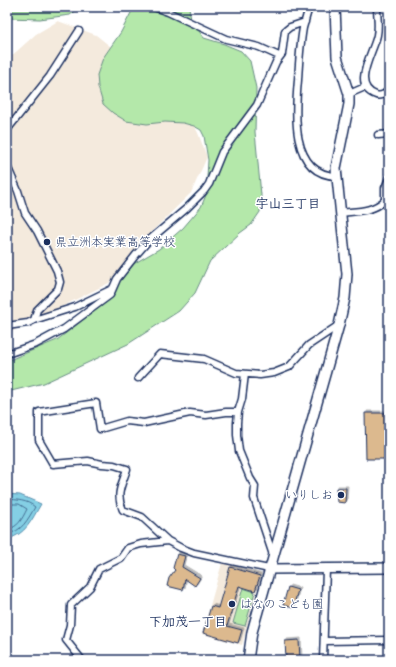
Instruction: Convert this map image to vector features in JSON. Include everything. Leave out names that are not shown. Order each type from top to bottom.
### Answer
[{"type":"street","points":[[154,7],[226,39],[259,47],[280,56]]},
{"type":"street","points":[[309,7],[301,44],[296,107],[296,130],[300,144],[310,164],[324,174],[336,176]]},
{"type":"street","points":[[248,660],[252,632],[339,325],[345,298],[347,274],[336,176],[337,156],[348,110],[349,94],[337,57],[335,7]]},
{"type":"street","points":[[377,7],[377,35],[364,76],[365,87],[370,93],[378,96],[384,95],[389,90]]},
{"type":"street","points":[[7,354],[36,344],[64,329],[110,295],[117,279],[148,241],[187,208],[204,191],[209,184],[222,152],[257,105],[282,54],[285,31],[290,27],[305,22]]},
{"type":"street","points":[[7,130],[50,76],[79,31]]},
{"type":"street","points":[[349,94],[365,87]]},
{"type":"street","points":[[378,135],[389,134]]},
{"type":"street","points":[[7,166],[18,191],[25,213],[37,231],[58,271],[60,282],[58,289],[48,301],[37,310],[34,320]]},
{"type":"street","points":[[341,213],[371,210],[380,206],[385,200],[385,188],[389,178]]},
{"type":"street","points":[[7,326],[28,323],[75,307],[112,289]]},
{"type":"street","points":[[138,378],[160,354],[204,359],[236,373],[260,375],[274,373],[288,368],[309,345],[339,325]]},
{"type":"street","points":[[245,374],[242,399],[238,412],[237,435],[239,451],[250,478],[255,486],[254,498],[273,555]]},
{"type":"street","points":[[238,412],[226,412],[206,416],[190,413],[144,423],[127,421],[100,429],[96,403],[39,412],[39,440],[53,464],[88,461],[102,464],[114,464],[127,469],[118,493],[119,502],[123,510],[142,517],[168,540],[181,548],[194,553],[269,569],[389,568]]},
{"type":"street","points":[[82,660],[66,640],[70,625],[71,605],[90,587],[99,569],[121,558],[128,548],[141,544],[168,540]]},
{"type":"street","points":[[323,660],[324,590],[326,569]]},
{"type":"street","points":[[324,641],[389,640]]},
{"type":"shaded area","points":[[58,21],[96,35],[184,105],[198,133],[207,157],[191,193],[146,237],[109,283],[7,334],[7,60],[36,34]]},
{"type":"shaded area","name":"はなのこども園","points":[[222,563],[261,574],[242,645],[202,634]]},
{"type":"green space","points":[[7,7],[81,7],[70,15],[40,19],[7,18]]},
{"type":"green space","points":[[134,7],[189,7],[191,20],[204,38],[241,51],[250,61],[256,88],[255,132],[261,195],[260,212],[251,225],[240,233],[210,261],[195,293],[179,311],[128,344],[44,383],[7,392],[7,361],[57,340],[113,297],[120,280],[135,263],[159,249],[183,228],[201,207],[206,195],[208,160],[204,136],[201,130],[183,123],[165,122],[147,124],[126,121],[113,113],[103,104],[98,87],[97,75],[103,58],[121,32]]},
{"type":"green space","points":[[243,588],[255,592],[245,626],[233,623]]},
{"type":"water","points":[[7,494],[20,495],[41,504],[28,526],[19,534],[7,539]]},
{"type":"building","points":[[365,413],[389,413],[389,459],[366,459]]},
{"type":"building","name":"いりしお","points":[[336,488],[346,488],[345,503],[337,502]]},
{"type":"building","points":[[177,554],[185,556],[182,567],[200,578],[195,586],[185,579],[183,590],[167,586],[169,578],[175,570],[173,568]]},
{"type":"building","name":"はなのこども園","points":[[230,567],[260,576],[255,591],[239,586],[227,626],[242,630],[238,643],[203,633],[211,606],[218,608]]},
{"type":"building","points":[[288,587],[298,590],[293,608],[283,605]]},
{"type":"building","points":[[299,640],[300,660],[286,660],[285,641]]},
{"type":"place","name":"県立洲本実業高等学校","points":[[47,242]]},
{"type":"place","name":"いりしお","points":[[341,495]]},
{"type":"place","name":"はなのこども園","points":[[232,604]]},
{"type":"district","name":"宇山三丁目","points":[[288,203]]},
{"type":"district","name":"下加茂一丁目","points":[[188,621]]}]
